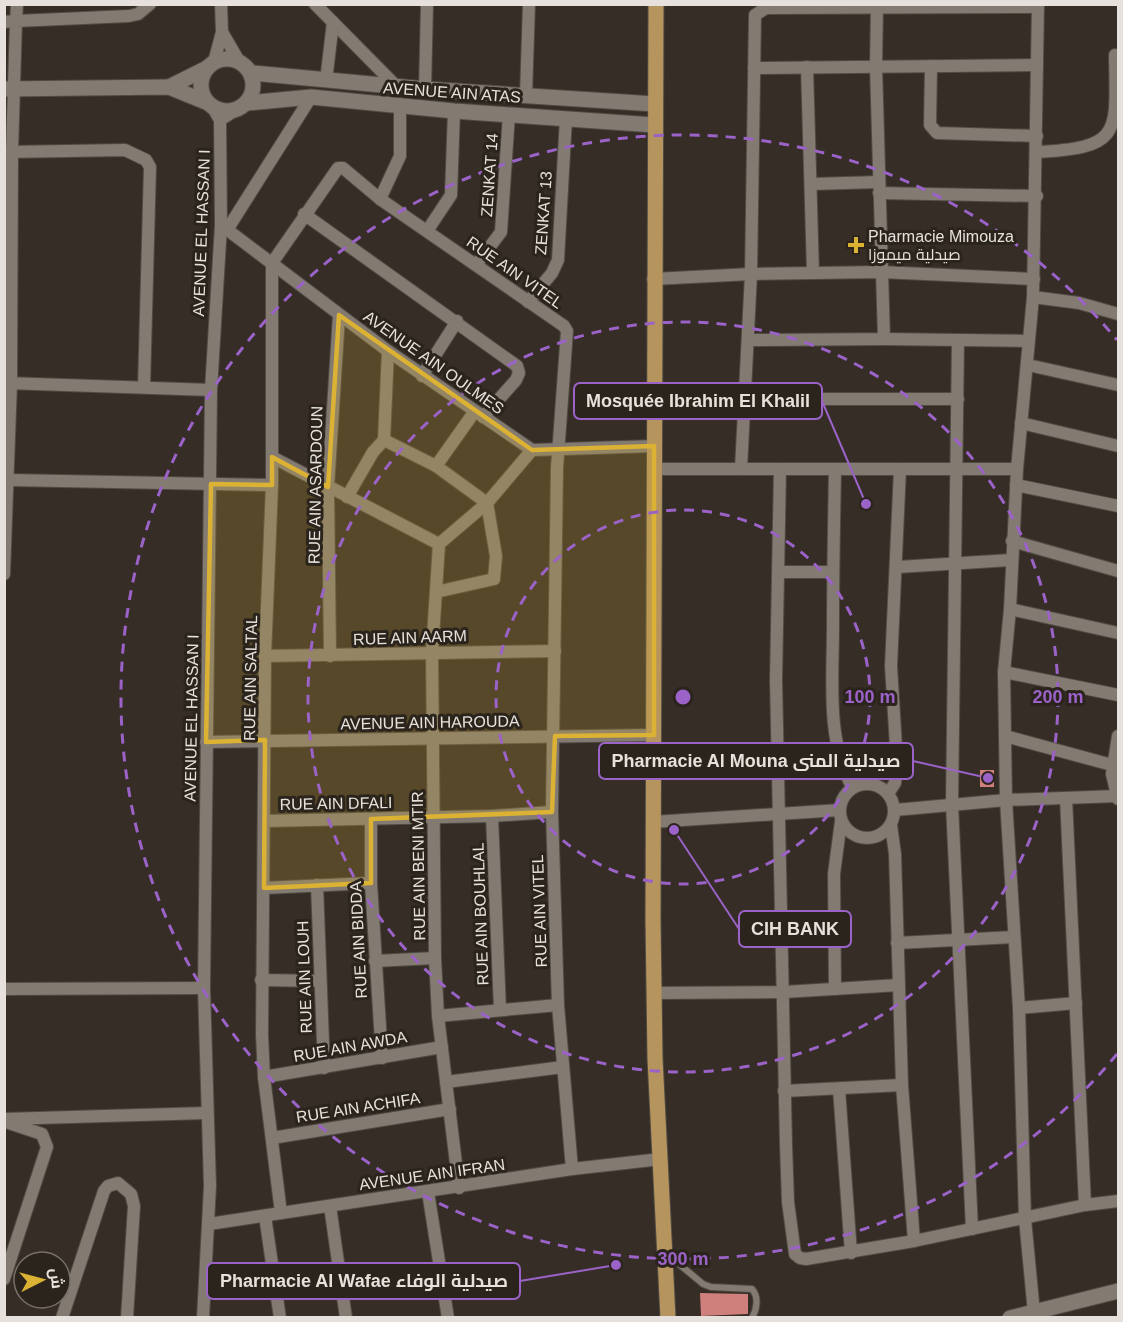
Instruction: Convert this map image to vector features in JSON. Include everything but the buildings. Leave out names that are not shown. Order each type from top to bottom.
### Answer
[{"type":"main road","points":[[656,4],[652,822],[654,993],[668,1317]]},
{"type":"street","points":[[4,574],[5,513],[9,480],[10,22],[17,4]]},
{"type":"street","points":[[10,22],[129,16],[138,14],[150,4]]},
{"type":"street","points":[[213,110],[201,89],[222,32],[221,4]]},
{"type":"street","points":[[315,4],[397,87]]},
{"type":"street","points":[[424,89],[427,4]]},
{"type":"street","points":[[526,95],[529,4]]},
{"type":"street","points":[[877,6],[876,66],[884,339]]},
{"type":"street","points":[[741,470],[749,340],[755,15],[761,9],[1038,6],[1034,279],[1017,469],[1010,609],[1004,672],[1006,800],[1019,1008],[1025,1219],[1034,1313]]},
{"type":"street","points":[[326,81],[333,22]]},
{"type":"street","points":[[169,87],[213,110],[222,111],[243,106],[251,95],[252,77],[240,63],[222,32]]},
{"type":"street","points":[[1037,152],[1086,148],[1102,140],[1114,123],[1115,55]]},
{"type":"street","points":[[10,89],[169,87],[210,65],[227,59],[240,63]]},
{"type":"street","points":[[754,68],[1037,65]]},
{"type":"street","points":[[931,66],[930,125],[937,133],[1036,136]]},
{"type":"street","points":[[807,67],[813,273]]},
{"type":"street","name":"AVENUE AIN ATAS","points":[[252,77],[252,73],[397,87],[656,104]]},
{"type":"street","points":[[224,228],[311,98]]},
{"type":"street","name":"AVENUE AIN ATAS","points":[[243,106],[311,98],[654,125]]},
{"type":"street","points":[[380,199],[400,156],[400,106]]},
{"type":"street","name":"AVENUE EL HASSAN I","points":[[203,1317],[209,1224],[204,988],[206,742],[212,484],[211,390],[224,228],[213,110]]},
{"type":"street","points":[[427,231],[451,195],[454,111]]},
{"type":"street","name":"ZENKAT 14","points":[[476,265],[501,232],[509,114]]},
{"type":"street","name":"ZENKAT 13","points":[[528,302],[552,273],[558,260],[566,118]]},
{"type":"street","points":[[8,152],[125,150],[146,160],[150,167],[144,387]]},
{"type":"street","name":"RUE AIN VITEL","points":[[304,214],[335,169],[343,168],[380,199],[567,330],[556,493],[558,562],[552,812],[558,1005],[572,1169]]},
{"type":"street","points":[[812,184],[1036,196]]},
{"type":"street","points":[[272,263],[304,214],[514,363],[518,370],[516,380],[479,414],[436,466]]},
{"type":"street","name":"AVENUE AIN OULMES","points":[[224,228],[388,351],[532,450]]},
{"type":"street","name":"RUE AIN SALTAL","points":[[272,263],[272,485],[265,656],[265,821],[261,980],[264,1077],[281,1213]]},
{"type":"street","points":[[653,279],[751,274],[881,272],[1034,279]]},
{"type":"street","points":[[1033,297],[1079,303],[1119,314]]},
{"type":"street","name":"RUE AIN ASARDOUN","points":[[330,656],[328,487],[339,315]]},
{"type":"street","points":[[423,376],[457,321]]},
{"type":"street","points":[[749,340],[884,339],[1029,342]]},
{"type":"street","points":[[958,340],[952,804],[972,1229]]},
{"type":"street","points":[[347,497],[373,452],[384,440],[388,351]]},
{"type":"street","points":[[1028,365],[1119,385]]},
{"type":"street","points":[[8,383],[211,390]]},
{"type":"street","points":[[746,399],[958,399]]},
{"type":"street","points":[[1021,423],[1119,446]]},
{"type":"street","points":[[384,440],[436,466],[487,503],[496,556],[494,579],[436,592]]},
{"type":"street","points":[[272,457],[439,543],[487,503],[532,450],[654,446]]},
{"type":"street","points":[[653,469],[1017,469]]},
{"type":"street","points":[[780,469],[780,572],[776,681],[784,992],[784,1091],[788,1202],[793,1249],[800,1258],[851,1252],[1025,1219],[1085,1205],[1119,1202]]},
{"type":"street","points":[[900,469],[891,666],[896,774],[889,792],[895,810],[891,825],[895,854],[902,1085],[914,1241]]},
{"type":"street","points":[[835,470],[833,572],[835,739],[839,759],[852,787]]},
{"type":"street","points":[[9,480],[272,485]]},
{"type":"street","points":[[1016,485],[1119,506]]},
{"type":"street","points":[[1012,541],[1119,571]]},
{"type":"street","name":"RUE AIN BENI MTIR","points":[[439,543],[432,652],[435,958],[438,1016],[459,1188]]},
{"type":"street","points":[[897,567],[1011,560]]},
{"type":"street","points":[[780,572],[833,572]]},
{"type":"street","points":[[1010,609],[1119,633]]},
{"type":"street","name":"RUE AIN AARM","points":[[265,656],[555,651]]},
{"type":"street","points":[[1004,672],[1119,695]]},
{"type":"street","name":"AVENUE AIN HAROUDA","points":[[206,742],[654,735]]},
{"type":"street","points":[[1005,736],[1112,765]]},
{"type":"street","points":[[895,810],[1006,800],[1118,797],[1112,765],[1119,736]]},
{"type":"street","points":[[835,989],[834,874],[843,796],[852,787],[863,783],[876,784],[889,792]]},
{"type":"street","points":[[1066,798],[1085,1205]]},
{"type":"street","name":"RUE AIN DFALI","points":[[265,821],[433,818],[552,812]]},
{"type":"street","points":[[652,822],[780,812],[840,815]]},
{"type":"street","points":[[840,815],[848,831],[859,837],[877,836],[891,825]]},
{"type":"street","name":"RUE AIN BOUHLAL","points":[[492,816],[500,1010]]},
{"type":"street","name":"RUE AIN BIDDA","points":[[371,819],[375,961],[382,1058]]},
{"type":"street","points":[[264,888],[372,883]]},
{"type":"street","name":"RUE AIN LOUH","points":[[317,885],[324,1068]]},
{"type":"street","points":[[897,943],[1014,937]]},
{"type":"street","points":[[375,961],[435,958]]},
{"type":"street","points":[[261,980],[320,981]]},
{"type":"street","points":[[654,993],[784,992],[898,985]]},
{"type":"street","points":[[4,989],[204,988]]},
{"type":"street","points":[[1019,1008],[1076,1003]]},
{"type":"street","points":[[438,1016],[558,1005]]},
{"type":"street","name":"RUE AIN AWDA","points":[[264,1077],[442,1047]]},
{"type":"street","points":[[446,1082],[563,1067]]},
{"type":"street","points":[[784,1091],[902,1085]]},
{"type":"street","points":[[839,1089],[851,1252]]},
{"type":"street","name":"RUE AIN ACHIFA","points":[[272,1138],[450,1109]]},
{"type":"street","points":[[4,1120],[206,1113]]},
{"type":"street","points":[[4,1120],[42,1134],[47,1147],[4,1279]]},
{"type":"street","name":"AVENUE AIN IFRAN","points":[[209,1224],[459,1188],[572,1169],[661,1159]]},
{"type":"street","points":[[62,1317],[104,1191],[108,1186],[118,1183],[130,1194],[134,1206],[127,1317]]},
{"type":"street","points":[[428,1191],[448,1317]]},
{"type":"street","points":[[330,1206],[346,1317]]},
{"type":"street","points":[[265,1216],[280,1317]]},
{"type":"street","points":[[1010,1317],[1119,1291]]},
{"type":"lane","points":[[666,1252],[703,1284],[711,1287],[752,1289],[756,1294],[756,1306],[752,1317]]},
{"type":"highlighted area","points":[[339,315],[532,450],[654,446],[654,735],[555,736],[552,812],[371,819],[371,883],[264,888],[265,740],[206,742],[211,484],[272,485],[272,457],[328,487]]},
{"type":"place","name":"Pharmacie Mimouza صيدلية ميموزا","points":[[856,245]]},
{"type":"place","name":"Mosquée Ibrahim El Khalil","points":[[866,504]]},
{"type":"place","name":"Pharmacie Al Mouna صيدلية المنى","points":[[988,778]]},
{"type":"place","name":"CIH BANK","points":[[674,830]]},
{"type":"place","name":"Pharmacie Al Wafae صيدلية الوفاء","points":[[616,1265]]}]
